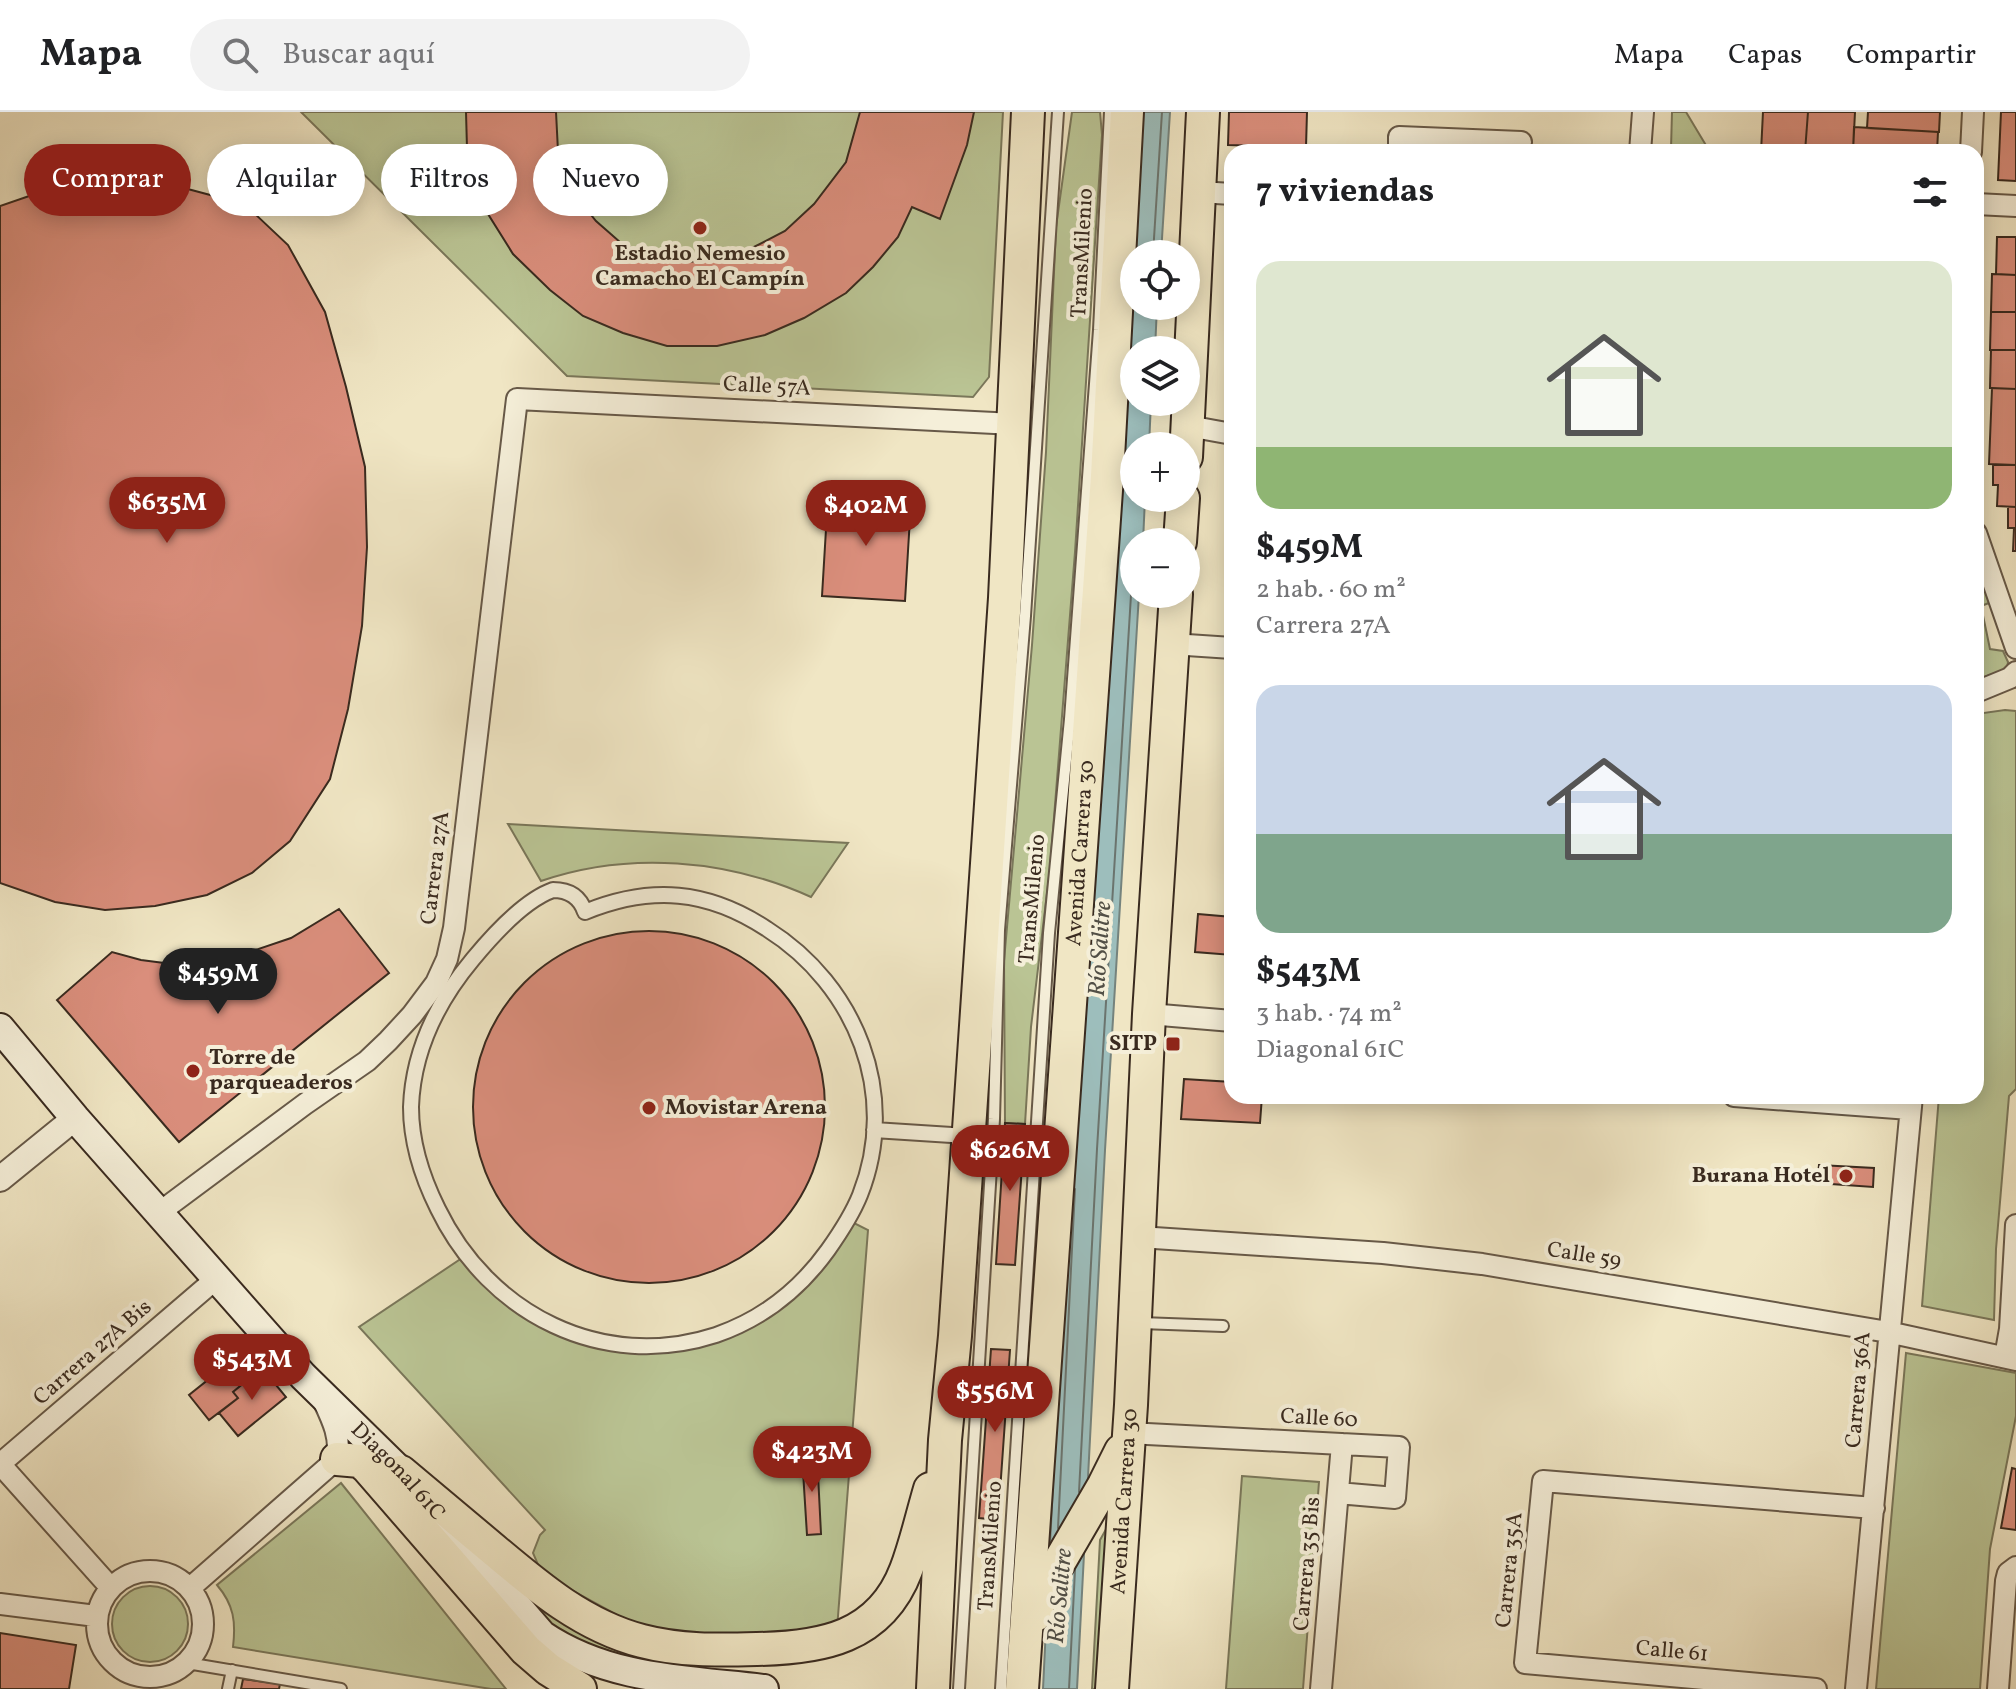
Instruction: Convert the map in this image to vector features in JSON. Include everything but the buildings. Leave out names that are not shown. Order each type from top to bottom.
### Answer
[{"type":"highway","points":[[933,1689],[945,1440],[1005,598],[1028,112]]},
{"type":"highway","name":"Avenida Carrera 30","points":[[1015,1682],[1107,476],[1127,112]]},
{"type":"highway","points":[[1187,432],[1203,112]]},
{"type":"highway","name":"Avenida Carrera 30","points":[[1112,1689],[1175,608]]},
{"type":"highway","points":[[1015,1682],[1042,1592],[1104,1485],[1128,1433]]},
{"type":"highway","points":[[401,1472],[546,1593],[609,1630],[642,1641],[685,1649],[777,1649],[815,1646],[840,1639],[868,1622],[893,1594],[905,1572],[945,1440]]},
{"type":"highway","points":[[337,1459],[360,1461],[367,1467],[526,1650],[548,1669],[580,1689]]},
{"type":"main road","name":"Diagonal 61C","points":[[0,1028],[75,1118],[321,1396],[401,1472],[542,1635],[594,1664],[626,1672],[764,1689]]},
{"type":"street","points":[[1641,144],[1643,112]]},
{"type":"street","points":[[1971,144],[1973,112]]},
{"type":"street","points":[[1399,144],[1521,142]]},
{"type":"street","points":[[1199,192],[1224,194]]},
{"type":"street","points":[[1984,204],[2016,206]]},
{"type":"street","name":"Calle 57A","points":[[517,399],[1014,424]]},
{"type":"street","name":"Carrera 27A","points":[[160,1212],[367,1061],[412,1015],[436,983],[447,959],[456,914],[517,399]]},
{"type":"street","points":[[1200,440],[1224,435]]},
{"type":"street","points":[[1984,556],[2016,648]]},
{"type":"street","points":[[1172,644],[1224,647]]},
{"type":"street","points":[[1984,689],[2010,678],[2016,672]]},
{"type":"street","points":[[553,890],[569,892],[578,899],[585,912],[631,897],[682,895],[722,904],[758,922],[786,940],[828,982],[848,1010],[863,1044],[874,1130],[862,1191],[851,1215],[817,1265],[796,1287],[761,1314],[719,1334],[675,1344],[619,1344],[566,1332],[540,1319],[502,1294],[466,1257],[441,1217],[420,1167],[413,1133],[413,1087],[421,1048],[432,1018],[449,990],[483,946],[539,898],[553,890]]},
{"type":"street","points":[[1149,1014],[1224,1020]]},
{"type":"street","name":"Carrera 36A","points":[[1856,1689],[1911,1104]]},
{"type":"street","points":[[0,1179],[75,1118]]},
{"type":"street","points":[[874,1130],[967,1136]]},
{"type":"street","points":[[2010,1358],[2016,1225]]},
{"type":"street","name":"Calle 59","points":[[1139,1237],[1383,1253],[1482,1264],[1888,1332],[2010,1358]]},
{"type":"street","name":"Carrera 27A Bis","points":[[0,1464],[217,1278]]},
{"type":"street","points":[[190,1588],[337,1459],[339,1446],[336,1431],[321,1396]]},
{"type":"street","name":"Calle 60","points":[[1128,1433],[1399,1447],[1395,1498],[1338,1493]]},
{"type":"street","name":"Carrera 35 Bis","points":[[1321,1689],[1342,1444]]},
{"type":"street","points":[[0,1464],[110,1587]]},
{"type":"street","name":"Carrera 35A","points":[[1525,1663],[1543,1481],[1874,1508]]},
{"type":"street","points":[[1998,1689],[2006,1581],[2014,1567]]},
{"type":"street","points":[[146,1570],[171,1574],[190,1588],[199,1602],[203,1619],[203,1635],[197,1650],[187,1663],[165,1675],[139,1683],[107,1655],[97,1633],[96,1616],[101,1601],[110,1587],[133,1573],[146,1570]]},
{"type":"street","points":[[0,1604],[96,1616]]},
{"type":"street","name":"Calle 61","points":[[1525,1663],[1816,1689]]},
{"type":"lane","name":"TransMilenio","points":[[959,1689],[994,1119],[999,930],[1025,616],[1058,112]]},
{"type":"lane","name":"TransMilenio","points":[[1015,1682],[1049,933],[1078,613],[1099,330],[1110,112]]},
{"type":"lane","points":[[1135,1323],[1223,1326]]},
{"type":"lane","points":[[187,1663],[341,1689]]},
{"type":"lane","points":[[228,1689],[232,1670]]},
{"type":"green space","points":[[301,112],[1003,112],[989,377],[973,397],[567,376],[406,216],[517,216],[517,144],[381,144],[381,191],[365,176],[365,144],[333,144]]},
{"type":"green space","points":[[1072,112],[1100,112],[1102,135],[1075,552],[1050,868],[1031,1027],[1025,1124],[1005,1123],[1004,961],[1046,452],[1056,227]]},
{"type":"green space","points":[[1672,112],[1686,112],[1705,144],[1671,144]]},
{"type":"green space","points":[[1984,582],[1989,599],[1989,603],[1984,605]]},
{"type":"green space","points":[[1984,620],[1990,649],[2003,651],[2008,662],[2007,669],[1984,677]]},
{"type":"green space","points":[[2016,711],[2016,1089],[2009,1096],[1996,1249],[1994,1320],[1922,1306],[1938,1104],[1984,1104],[1984,713]]},
{"type":"green space","points":[[508,824],[848,843],[811,897],[746,874],[677,864],[608,866],[541,881]]},
{"type":"green space","points":[[842,1217],[868,1230],[837,1629],[828,1633],[687,1637],[628,1621],[551,1579],[539,1567],[533,1553],[545,1530],[359,1327],[468,1254],[541,1317],[620,1341],[673,1341],[746,1319],[814,1264]]},
{"type":"green space","points":[[1906,1353],[2016,1373],[2016,1416],[1990,1549],[1980,1689],[1876,1689]]},
{"type":"green space","points":[[1242,1476],[1319,1482],[1303,1689],[1226,1689]]},
{"type":"green space","points":[[341,1483],[506,1689],[233,1647],[232,1614],[217,1585]]},
{"type":"green space","points":[[1114,1515],[1102,1689],[1092,1689],[1100,1540]]},
{"type":"green space","points":[[508,1579],[655,1657],[654,1669],[612,1656],[569,1637],[546,1621]]},
{"type":"green space","points":[[150,1586],[165,1589],[177,1597],[185,1609],[188,1624],[185,1639],[177,1651],[165,1659],[150,1662],[135,1659],[123,1651],[115,1639],[112,1624],[115,1609],[123,1597],[135,1589]]},
{"type":"water","points":[[1130,112],[1170,112],[1162,240],[1122,240]]},
{"type":"water","name":"Río Salitre","points":[[1120,282],[1120,320],[1156,320],[1156,336],[1120,336],[1120,416],[1150,416],[1150,432],[1120,432],[1120,512],[1144,512],[1144,528],[1120,528],[1120,608],[1138,608],[1105,1150],[1077,1689],[1043,1689],[1070,1135]]},
{"type":"place","name":"Estadio Nemesio Camacho El Campín","points":[[700,228]]},
{"type":"place","name":"SITP","points":[[1173,1044]]},
{"type":"place","name":"Torre de parqueaderos","points":[[193,1071]]},
{"type":"place","name":"Movistar Arena","points":[[649,1108]]},
{"type":"place","name":"Burana Hotel","points":[[1846,1176]]}]
